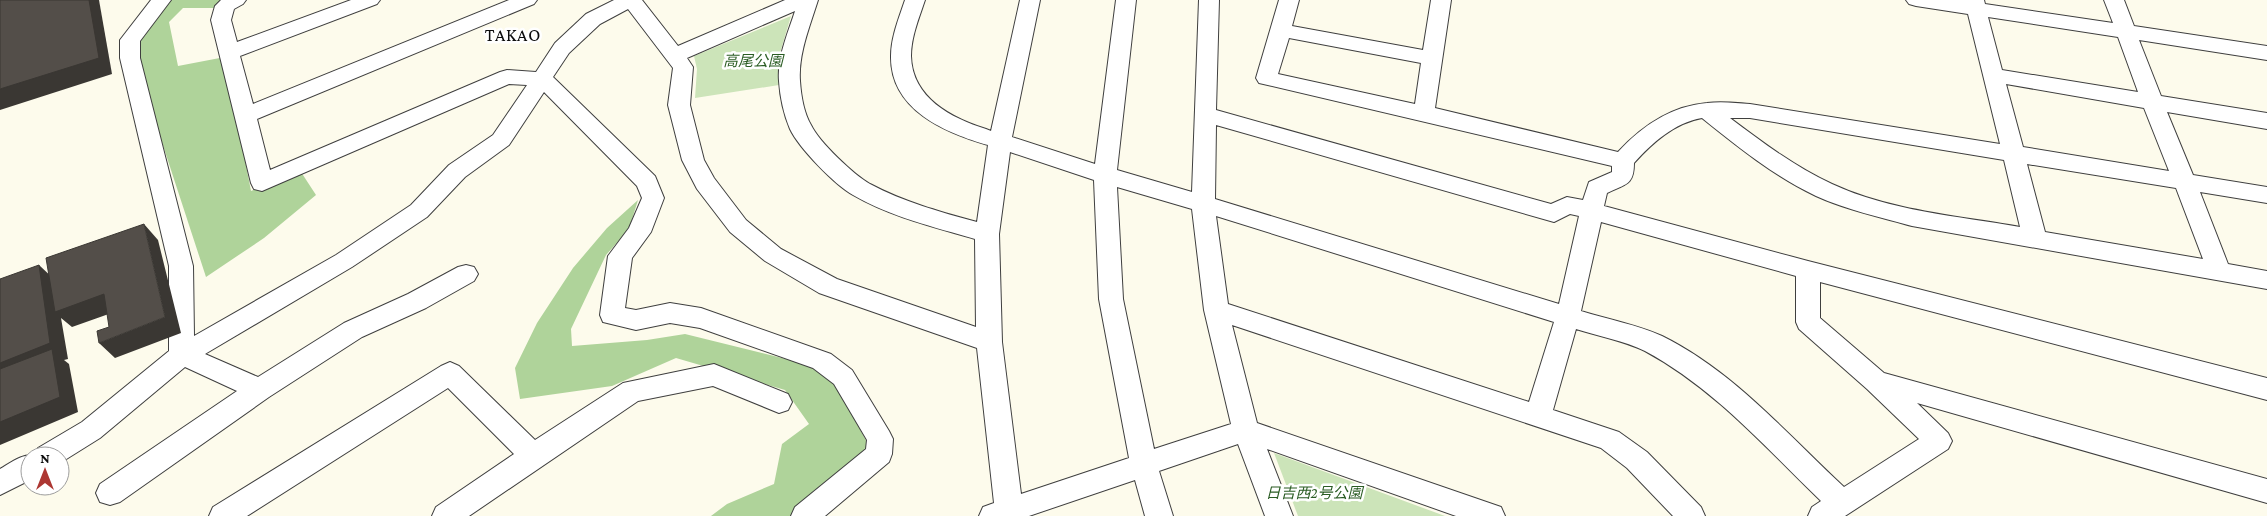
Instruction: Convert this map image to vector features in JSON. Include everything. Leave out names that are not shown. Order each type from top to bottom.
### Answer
[{"type":"street","points":[[161,0],[130,40],[130,58],[181,266],[182,355]]},
{"type":"street","points":[[236,0],[225,6],[221,20],[231,52],[262,183],[507,77],[543,79],[647,182],[653,198],[638,232],[620,256],[612,315],[636,320],[670,313],[701,318],[822,361],[843,377],[880,439],[879,454],[805,516]]},
{"type":"street","points":[[231,52],[370,0]]},
{"type":"street","points":[[246,115],[503,4],[527,0]]},
{"type":"street","points":[[65,446],[91,430],[182,355],[344,261],[419,211],[457,171],[501,140],[562,48],[593,20],[630,0],[683,67],[679,105],[693,160],[705,183],[738,226],[772,255],[828,286],[989,342]]},
{"type":"street","points":[[675,55],[802,0]]},
{"type":"street","points":[[808,0],[792,52],[789,80],[793,106],[800,129],[827,161],[860,189],[914,213],[988,234]]},
{"type":"street","points":[[915,0],[904,37],[900,62],[906,84],[925,107],[946,122],[966,132],[1000,141],[1105,176],[1203,204],[1652,343],[1687,364],[1726,392],[1832,510],[1939,441],[1876,381],[1808,322],[1808,270]]},
{"type":"street","points":[[1030,0],[1000,141],[988,234],[989,342],[1001,513],[1246,430],[1491,516]]},
{"type":"street","points":[[1126,0],[1105,176],[1110,299],[1144,465],[1159,516]]},
{"type":"street","points":[[1209,0],[1203,204],[1216,310],[1246,430],[1279,516]]},
{"type":"street","points":[[1289,0],[1266,78],[1424,113],[1622,161]]},
{"type":"street","points":[[1424,113],[1441,0]]},
{"type":"street","points":[[1916,0],[1975,5],[2126,32],[2267,53]]},
{"type":"street","points":[[2114,0],[2219,271]]},
{"type":"street","points":[[1975,5],[2035,239]]},
{"type":"street","points":[[1281,30],[1431,58]]},
{"type":"street","points":[[1993,75],[2267,120]]},
{"type":"street","points":[[1706,110],[1778,164],[1815,186],[1842,196],[1912,217],[2267,280]]},
{"type":"street","points":[[1538,415],[1568,316],[1597,188],[1623,176],[1622,161],[1659,126],[1674,118],[1706,110],[1750,111],[2267,195]]},
{"type":"street","points":[[1206,115],[1554,213],[1567,205],[1592,211],[1808,270],[2267,389]]},
{"type":"street","points":[[110,493],[260,389],[353,330],[417,301],[466,274]]},
{"type":"street","points":[[1216,310],[1610,440],[1637,460],[1691,516]]},
{"type":"street","points":[[182,355],[260,389]]},
{"type":"street","points":[[223,516],[450,373],[533,456]]},
{"type":"street","points":[[446,516],[632,391],[714,375],[779,402]]},
{"type":"street","points":[[1876,381],[2267,491]]},
{"type":"street","points":[[0,483],[20,472]]},
{"type":"green space","points":[[166,0],[231,0],[218,8],[183,8],[169,22],[178,66],[225,57],[251,191],[301,172],[316,195],[264,238],[206,277],[138,69],[136,37]]},
{"type":"green space","name":"高尾公園","points":[[791,16],[780,53],[779,85],[695,98],[697,69],[694,56]]},
{"type":"green space","points":[[638,200],[629,229],[606,255],[571,329],[572,346],[647,340],[685,334],[818,367],[835,383],[869,446],[863,459],[795,516],[711,516],[727,504],[774,484],[782,444],[809,424],[785,390],[676,358],[612,386],[520,399],[515,368],[537,323],[573,268],[607,228]]},
{"type":"green space","name":"日吉西2号公園","points":[[1274,453],[1445,516],[1298,516]]},
{"type":"building","points":[[0,0],[89,0],[99,58],[0,89]]},
{"type":"building","points":[[144,224],[165,317],[99,343],[97,331],[109,327],[104,294],[55,312],[46,258]]},
{"type":"building","points":[[39,265],[50,343],[0,363],[0,279]]},
{"type":"building","points":[[52,349],[60,397],[0,422],[0,369]]},
{"type":"district","name":"TAKAO","points":[[513,35]]}]
